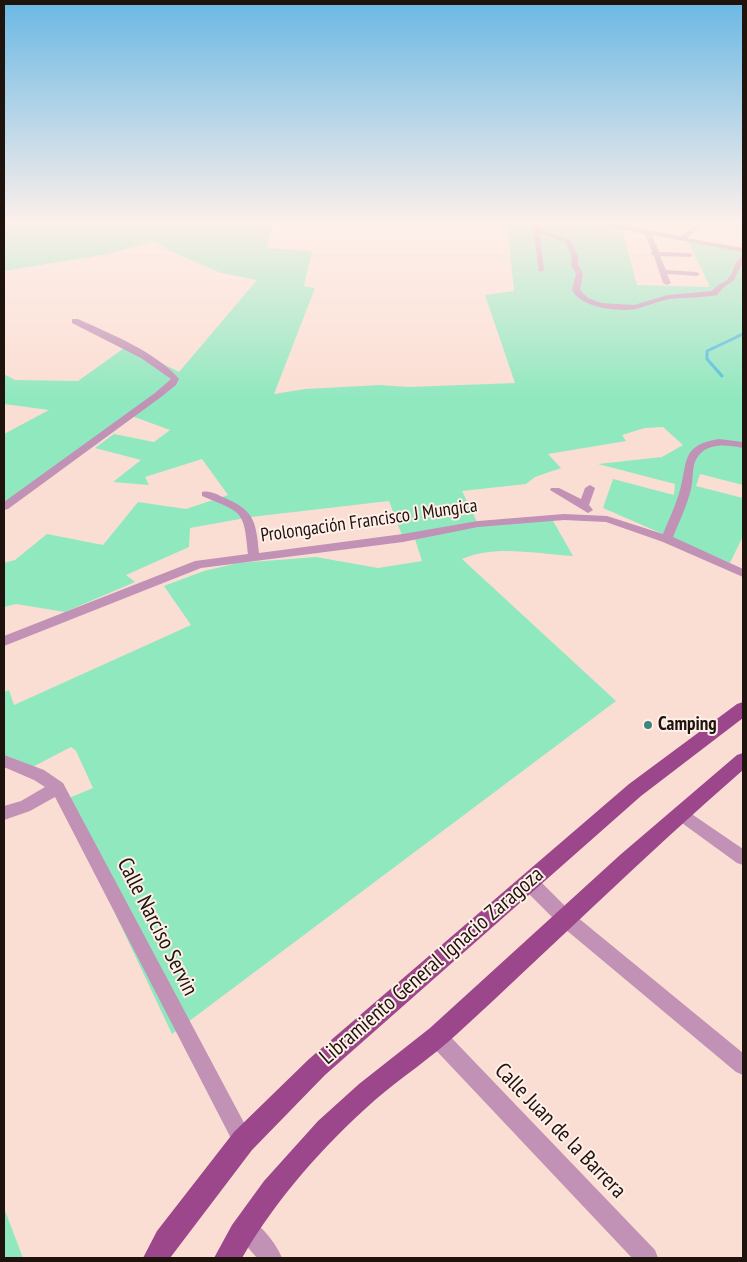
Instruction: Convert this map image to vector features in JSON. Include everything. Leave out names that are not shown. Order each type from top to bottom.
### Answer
[{"type":"main road","name":"Libramiento General Ignacio Zaragoza","points":[[156,1258],[166,1240],[243,1141],[317,1067],[635,790],[743,709]]},
{"type":"main road","points":[[227,1258],[244,1227],[268,1193],[300,1157],[367,1092],[436,1038],[573,924],[680,813],[743,760]]},
{"type":"street","points":[[579,280],[576,290],[584,300],[619,308],[646,305],[668,298],[714,293],[720,286],[730,280]]},
{"type":"street","points":[[4,508],[173,384],[176,379],[164,368],[75,321]]},
{"type":"street","points":[[667,539],[685,489],[690,463],[696,452],[704,445],[715,441],[743,445]]},
{"type":"street","points":[[584,505],[590,488]]},
{"type":"street","points":[[555,490],[584,505],[591,517]]},
{"type":"street","points":[[206,494],[245,511],[251,522],[254,555]]},
{"type":"street","name":"Prolongación Francisco J Mungica","points":[[4,641],[199,564],[254,555],[403,538],[478,524],[591,517],[631,526],[667,539],[743,573]]},
{"type":"street","points":[[4,761],[40,776],[58,788],[25,806],[4,813]]},
{"type":"street","name":"Calle Narciso Servin","points":[[58,788],[243,1141]]},
{"type":"street","points":[[680,813],[743,858]]},
{"type":"street","points":[[529,882],[573,924],[743,1065]]},
{"type":"street","name":"Calle Juan de la Barrera","points":[[436,1038],[647,1258]]},
{"type":"street","points":[[244,1227],[271,1258]]},
{"type":"green space","points":[[257,280],[305,280],[304,286],[315,288],[274,394],[305,389],[380,385],[408,387],[515,383],[485,295],[514,291],[513,280],[636,280],[637,285],[710,287],[707,280],[743,280],[743,485],[700,474],[696,486],[743,498],[743,536],[730,563],[603,508],[613,479],[674,495],[675,484],[598,464],[662,457],[683,445],[663,427],[645,428],[622,435],[626,441],[548,454],[561,468],[535,477],[526,484],[462,491],[478,524],[552,519],[573,556],[502,551],[475,554],[462,559],[616,701],[172,1034],[62,801],[93,788],[76,751],[71,747],[21,773],[4,767],[4,692],[9,690],[14,705],[191,625],[164,586],[204,571],[238,563],[316,557],[378,568],[422,561],[414,536],[403,538],[389,501],[251,517],[190,528],[189,547],[126,575],[135,582],[65,612],[16,604],[4,607],[4,563],[15,560],[47,534],[103,545],[138,502],[186,509],[228,495],[202,459],[145,477],[149,485],[113,482],[141,460],[95,448],[114,434],[154,442],[170,430],[129,415],[4,507],[4,434],[49,410],[4,404],[4,374],[15,380],[78,381],[127,346],[179,372]]},
{"type":"green space","points":[[4,1208],[23,1258],[4,1258]]},
{"type":"waterway","points":[[736,337],[743,334]]},
{"type":"waterway","points":[[722,376],[707,359],[707,351],[739,336]]},
{"type":"place","name":"Camping","points":[[648,725]]}]
